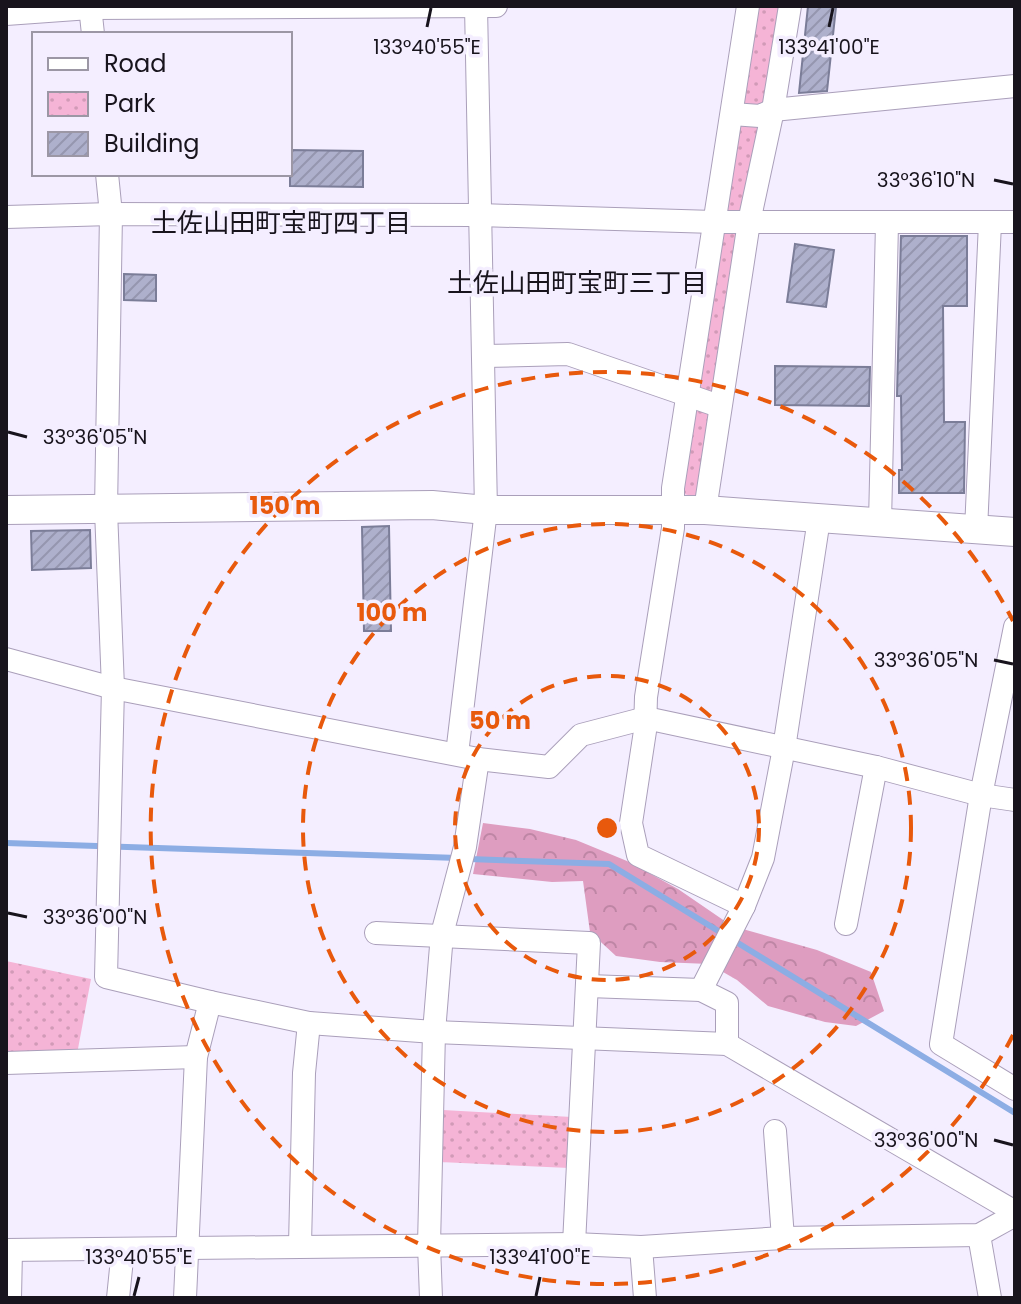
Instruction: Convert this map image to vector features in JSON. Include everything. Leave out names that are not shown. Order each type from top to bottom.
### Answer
[{"type":"street","points":[[431,1298],[429,1245],[434,1032],[442,934],[465,847],[467,757],[486,510],[476,6]]},
{"type":"street","points":[[6,14],[90,7],[496,6]]},
{"type":"street","points":[[744,906],[638,855],[631,823],[646,718],[646,697],[673,528],[673,488],[748,6]]},
{"type":"street","points":[[705,510],[749,222],[773,110],[790,6]]},
{"type":"street","points":[[90,7],[93,32]]},
{"type":"street","points":[[732,114],[760,116],[773,110],[1015,86]]},
{"type":"street","points":[[10,1298],[9,1250],[300,1245],[574,1244],[641,1247],[783,1238],[979,1235],[1015,1213],[727,1044],[434,1032],[309,1023],[106,977],[113,688],[106,510],[111,214],[107,176]]},
{"type":"street","points":[[6,217],[111,214],[479,215],[714,222],[1015,222]]},
{"type":"street","points":[[976,530],[990,223]]},
{"type":"street","points":[[880,522],[887,224]]},
{"type":"street","points":[[485,356],[568,354],[719,406]]},
{"type":"street","points":[[6,510],[432,505],[486,510],[672,509],[1015,532]]},
{"type":"street","points":[[701,990],[744,906],[763,858],[784,748],[819,519]]},
{"type":"street","points":[[1015,627],[981,795],[941,1044],[1015,1089]]},
{"type":"street","points":[[6,659],[113,688],[467,757],[549,767],[581,735],[646,718],[876,767],[981,795],[1015,800]]},
{"type":"street","points":[[846,924],[876,767]]},
{"type":"street","points":[[376,933],[589,943],[574,1244]]},
{"type":"street","points":[[588,986],[701,990],[727,1003],[727,1044]]},
{"type":"street","points":[[185,1298],[196,1057],[210,1002]]},
{"type":"street","points":[[300,1245],[304,1073],[309,1023]]},
{"type":"street","points":[[6,1063],[196,1057]]},
{"type":"street","points":[[775,1131],[783,1238]]},
{"type":"street","points":[[979,1235],[990,1298]]},
{"type":"street","points":[[641,1247],[645,1298]]},
{"type":"street","points":[[118,1298],[123,1249]]},
{"type":"green space","points":[[759,6],[779,6],[697,497],[679,493]]},
{"type":"green space","points":[[483,823],[530,829],[576,840],[627,861],[678,889],[732,926],[817,950],[871,972],[884,1011],[856,1026],[825,1022],[768,1006],[737,980],[709,964],[616,956],[590,932],[583,881],[552,882],[473,874]]},
{"type":"green space","points":[[6,961],[91,979],[77,1054],[6,1054]]},
{"type":"green space","points":[[443,1110],[572,1117],[569,1168],[440,1162]]},
{"type":"building","points":[[808,6],[836,7],[827,91],[799,93]]},
{"type":"building","points":[[292,150],[363,151],[363,187],[290,186]]},
{"type":"building","points":[[901,236],[967,236],[967,306],[943,306],[944,422],[965,422],[964,493],[899,493],[899,470],[902,470],[901,396],[897,396]]},
{"type":"building","points":[[795,244],[834,250],[826,307],[787,302]]},
{"type":"building","points":[[124,274],[156,275],[156,301],[124,300]]},
{"type":"building","points":[[775,366],[870,367],[869,406],[775,405]]},
{"type":"building","points":[[389,526],[391,631],[364,631],[362,527]]},
{"type":"building","points":[[90,530],[91,568],[32,570],[31,531]]},
{"type":"waterway","points":[[6,843],[458,858]]},
{"type":"waterway","points":[[469,859],[609,864],[1015,1113]]},
{"type":"district","name":"土佐山田町宝町四丁目","points":[[281,223]]},
{"type":"district","name":"土佐山田町宝町三丁目","points":[[577,283]]}]
